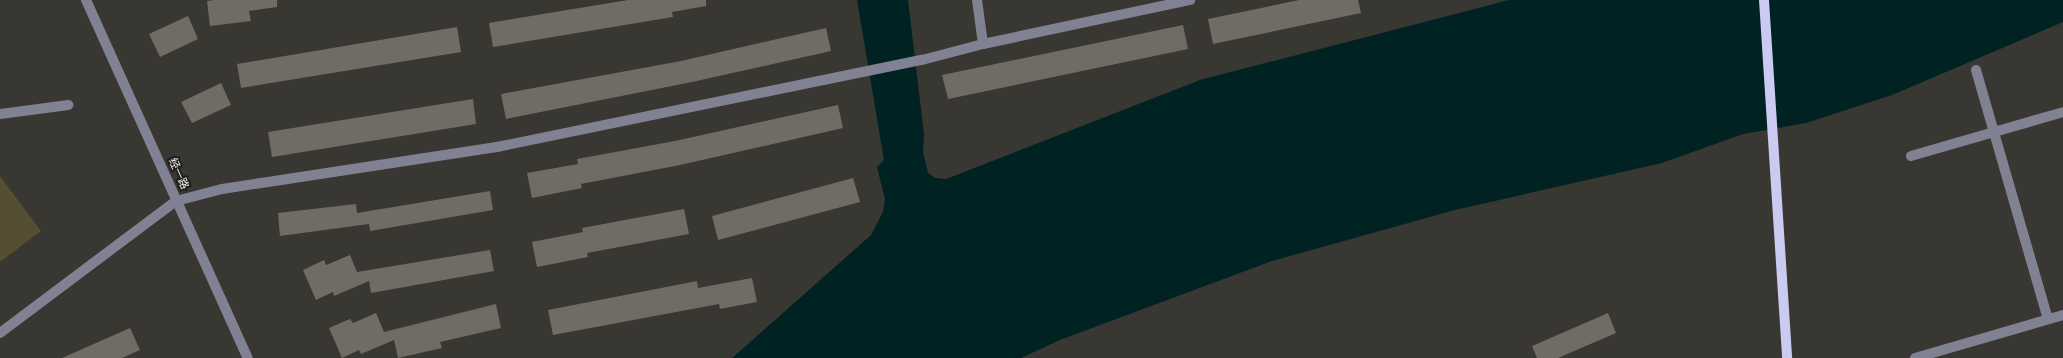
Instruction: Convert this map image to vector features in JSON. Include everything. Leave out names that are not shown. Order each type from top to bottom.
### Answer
[{"type":"main road","points":[[1764,0],[1787,358]]},
{"type":"street","name":"经一路","points":[[86,0],[248,358]]},
{"type":"street","points":[[977,0],[983,44]]},
{"type":"street","points":[[0,333],[176,201],[222,190],[497,146],[922,60],[983,44],[1190,0]]},
{"type":"street","points":[[1976,70],[2048,319]]},
{"type":"street","points":[[0,114],[68,105]]},
{"type":"street","points":[[1911,156],[1994,134],[2063,112]]},
{"type":"street","points":[[1915,358],[2063,315]]},
{"type":"shaded area","points":[[0,176],[41,231],[0,262]]},
{"type":"water","points":[[857,0],[908,0],[924,134],[923,152],[928,173],[935,178],[946,179],[1200,80],[1509,0],[2063,0],[2063,22],[1892,95],[1806,123],[1743,134],[1662,163],[1455,210],[1272,261],[1060,340],[1021,358],[732,358],[871,235],[883,212],[885,199],[877,167],[884,160]]},
{"type":"building","points":[[277,0],[277,7],[249,11],[251,21],[210,26],[207,1]]},
{"type":"building","points":[[628,0],[706,0],[706,6],[672,12],[673,17],[493,47],[489,23]]},
{"type":"building","points":[[1299,0],[1358,0],[1361,13],[1213,44],[1208,19]]},
{"type":"building","points":[[188,16],[198,39],[160,57],[149,34]]},
{"type":"building","points":[[1183,25],[1188,49],[948,99],[942,75]]},
{"type":"building","points":[[457,27],[461,52],[241,88],[237,64]]},
{"type":"building","points":[[826,28],[831,51],[692,82],[506,119],[501,94],[681,61]]},
{"type":"building","points":[[221,83],[231,105],[192,123],[181,102]]},
{"type":"building","points":[[473,99],[476,124],[272,157],[268,132]]},
{"type":"building","points":[[838,105],[843,128],[680,165],[581,184],[582,188],[532,198],[527,173],[578,164],[577,159],[675,141]]},
{"type":"building","points":[[853,178],[860,202],[718,240],[712,216]]},
{"type":"building","points":[[490,191],[493,210],[370,231],[369,224],[280,236],[278,213],[356,204],[357,213]]},
{"type":"building","points":[[684,209],[689,234],[587,253],[588,257],[537,267],[532,242],[583,232],[582,228]]},
{"type":"building","points":[[490,250],[494,271],[371,293],[369,281],[334,296],[333,292],[316,300],[303,270],[324,260],[326,265],[350,255],[357,272]]},
{"type":"building","points":[[752,278],[757,302],[720,309],[719,304],[553,335],[548,310],[697,281],[698,288]]},
{"type":"building","points":[[496,304],[501,328],[440,342],[442,348],[398,358],[394,340],[361,354],[359,350],[342,358],[329,328],[350,319],[353,323],[376,313],[384,332]]},
{"type":"building","points":[[1608,313],[1616,333],[1558,358],[1537,358],[1532,346]]},
{"type":"building","points":[[130,328],[140,350],[122,358],[62,358]]}]
